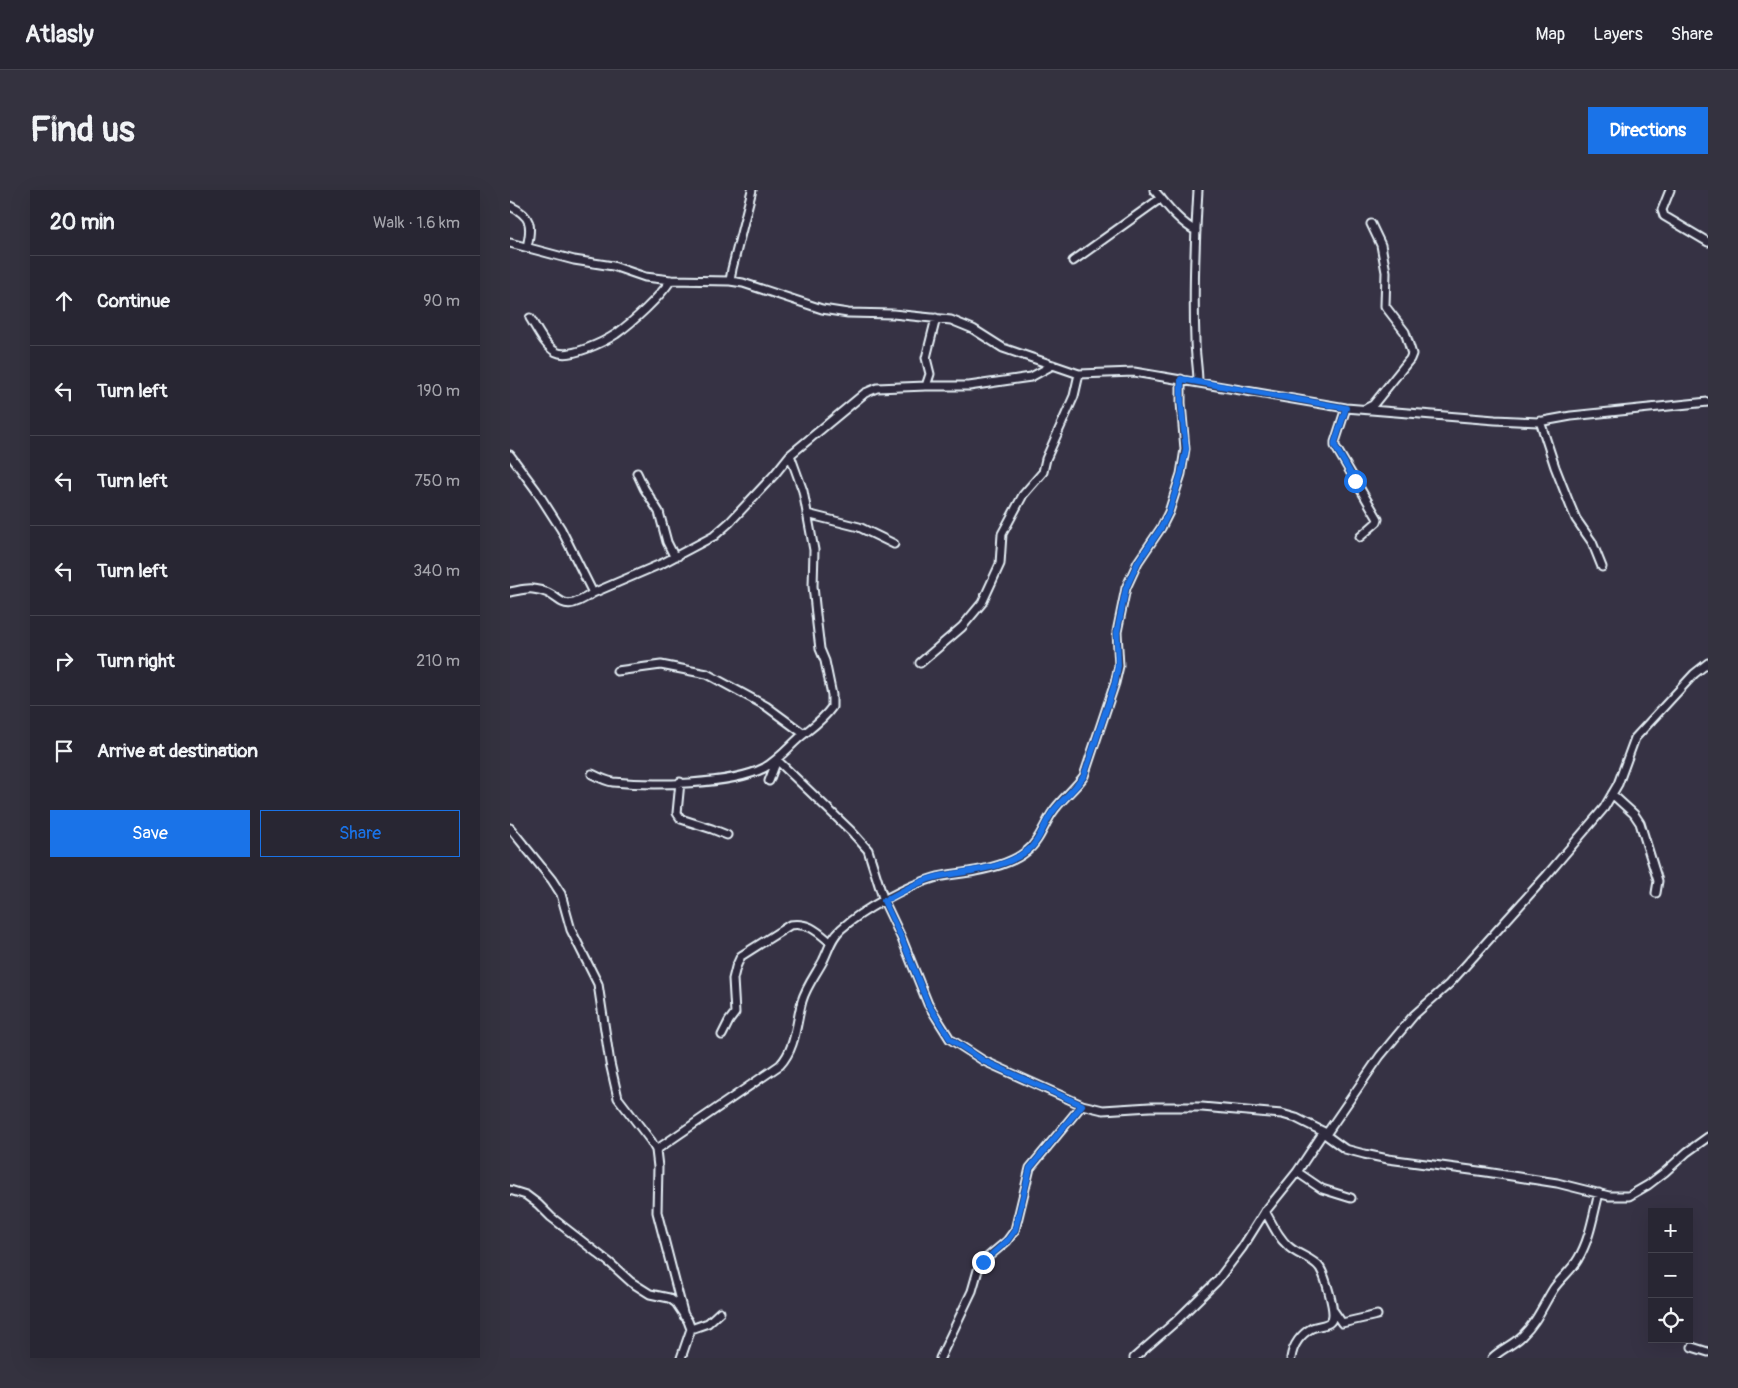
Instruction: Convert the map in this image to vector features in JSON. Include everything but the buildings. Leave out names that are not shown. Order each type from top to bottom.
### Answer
[{"type":"street","points":[[730,281],[752,190]]},
{"type":"street","points":[[1154,190],[1176,216],[1196,230]]},
{"type":"street","points":[[1198,190],[1195,342],[1198,382]]},
{"type":"street","points":[[1670,190],[1662,210],[1664,216],[1708,242]]},
{"type":"street","points":[[1074,261],[1161,198]]},
{"type":"street","points":[[510,206],[529,221],[531,228],[527,247]]},
{"type":"street","points":[[1367,409],[1373,405],[1412,354],[1405,332],[1385,306],[1386,272],[1381,245],[1370,224]]},
{"type":"street","points":[[510,243],[574,260],[613,266],[646,277],[671,280],[730,281],[767,290],[822,309],[848,313],[951,320],[973,329],[1003,348],[1079,374],[1134,372],[1346,408],[1495,420],[1540,421],[1708,402]]},
{"type":"street","points":[[530,318],[546,343],[554,351],[565,354],[578,352],[616,334],[663,292],[671,280]]},
{"type":"street","points":[[926,386],[930,374],[926,358],[936,318]]},
{"type":"street","points":[[510,592],[534,589],[550,594],[562,603],[571,605],[593,593],[678,556],[714,536],[730,522],[790,455],[865,393],[877,388],[969,386],[1031,377],[1054,365]]},
{"type":"street","points":[[920,663],[962,627],[982,603],[1000,564],[1002,534],[1024,495],[1043,472],[1046,459],[1074,396],[1079,374]]},
{"type":"street","points":[[656,1150],[780,1065],[787,1058],[796,1031],[803,999],[824,959],[830,942],[854,917],[934,877],[976,871],[1016,858],[1028,850],[1053,812],[1084,776],[1115,683],[1118,666],[1117,632],[1126,588],[1138,562],[1161,528],[1169,512],[1181,474],[1186,449],[1181,403],[1181,379]]},
{"type":"street","points":[[1346,408],[1335,446],[1378,518],[1377,522],[1360,537]]},
{"type":"street","points":[[1540,421],[1570,505],[1576,519],[1592,542],[1602,566]]},
{"type":"street","points":[[510,455],[561,528],[593,593]]},
{"type":"street","points":[[592,774],[611,782],[717,781],[740,776],[762,769],[777,760],[825,717],[832,707],[833,702],[829,679],[820,648],[813,586],[814,550],[803,492],[790,455]]},
{"type":"street","points":[[637,473],[659,512],[667,542],[673,554],[678,556]]},
{"type":"street","points":[[807,514],[859,527],[894,544]]},
{"type":"street","points":[[1134,1358],[1174,1323],[1217,1281],[1242,1248],[1265,1211],[1297,1172],[1380,1056],[1414,1015],[1449,984],[1512,915],[1604,808],[1618,784],[1635,738],[1694,674],[1708,663]]},
{"type":"street","points":[[617,671],[661,665],[707,674],[766,706],[804,734]]},
{"type":"street","points":[[777,760],[851,831],[868,850],[884,901],[902,939],[928,1004],[950,1039],[984,1061],[1082,1105],[1103,1110],[1150,1107],[1202,1107],[1282,1114],[1296,1118],[1325,1133],[1345,1149],[1364,1154],[1557,1183],[1609,1196],[1629,1196],[1665,1172],[1687,1152],[1708,1137]]},
{"type":"street","points":[[769,781],[777,760]]},
{"type":"street","points":[[680,782],[678,813],[681,819],[727,836]]},
{"type":"street","points":[[1612,794],[1638,818],[1658,881],[1656,893]]},
{"type":"street","points":[[510,828],[561,894],[571,930],[598,984],[610,1063],[618,1098],[656,1150],[658,1166],[657,1212],[684,1316]]},
{"type":"street","points":[[722,1035],[735,1013],[733,979],[741,956],[790,925],[799,924],[812,928],[830,942]]},
{"type":"street","points":[[940,1358],[972,1291],[978,1270],[983,1262],[1007,1241],[1015,1230],[1030,1168],[1082,1105]]},
{"type":"street","points":[[1297,1172],[1322,1189],[1351,1198]]},
{"type":"street","points":[[510,1190],[526,1195],[538,1204],[551,1217],[610,1263],[631,1282],[650,1294],[669,1298],[676,1303],[691,1330],[681,1358]]},
{"type":"street","points":[[1492,1358],[1498,1352],[1513,1344],[1538,1319],[1553,1289],[1577,1261],[1586,1242],[1598,1194]]},
{"type":"street","points":[[1265,1211],[1275,1230],[1289,1247],[1313,1261],[1320,1268],[1333,1310],[1342,1323],[1377,1315]]},
{"type":"street","points":[[1291,1358],[1298,1339],[1312,1328],[1330,1324],[1333,1310]]},
{"type":"street","points":[[691,1330],[708,1323],[720,1312]]},
{"type":"street","points":[[1692,1346],[1708,1352]]},
{"type":"route","points":[[983,1262],[1007,1241],[1015,1230],[1019,1221],[1030,1168],[1082,1105],[984,1061],[950,1039],[938,1023],[928,1004],[902,939],[884,901],[934,877],[976,871],[1016,858],[1028,850],[1053,812],[1084,776],[1115,683],[1118,666],[1117,632],[1126,588],[1138,562],[1161,528],[1169,512],[1181,474],[1186,449],[1181,403],[1181,379],[1346,408],[1335,446],[1355,481]]}]
